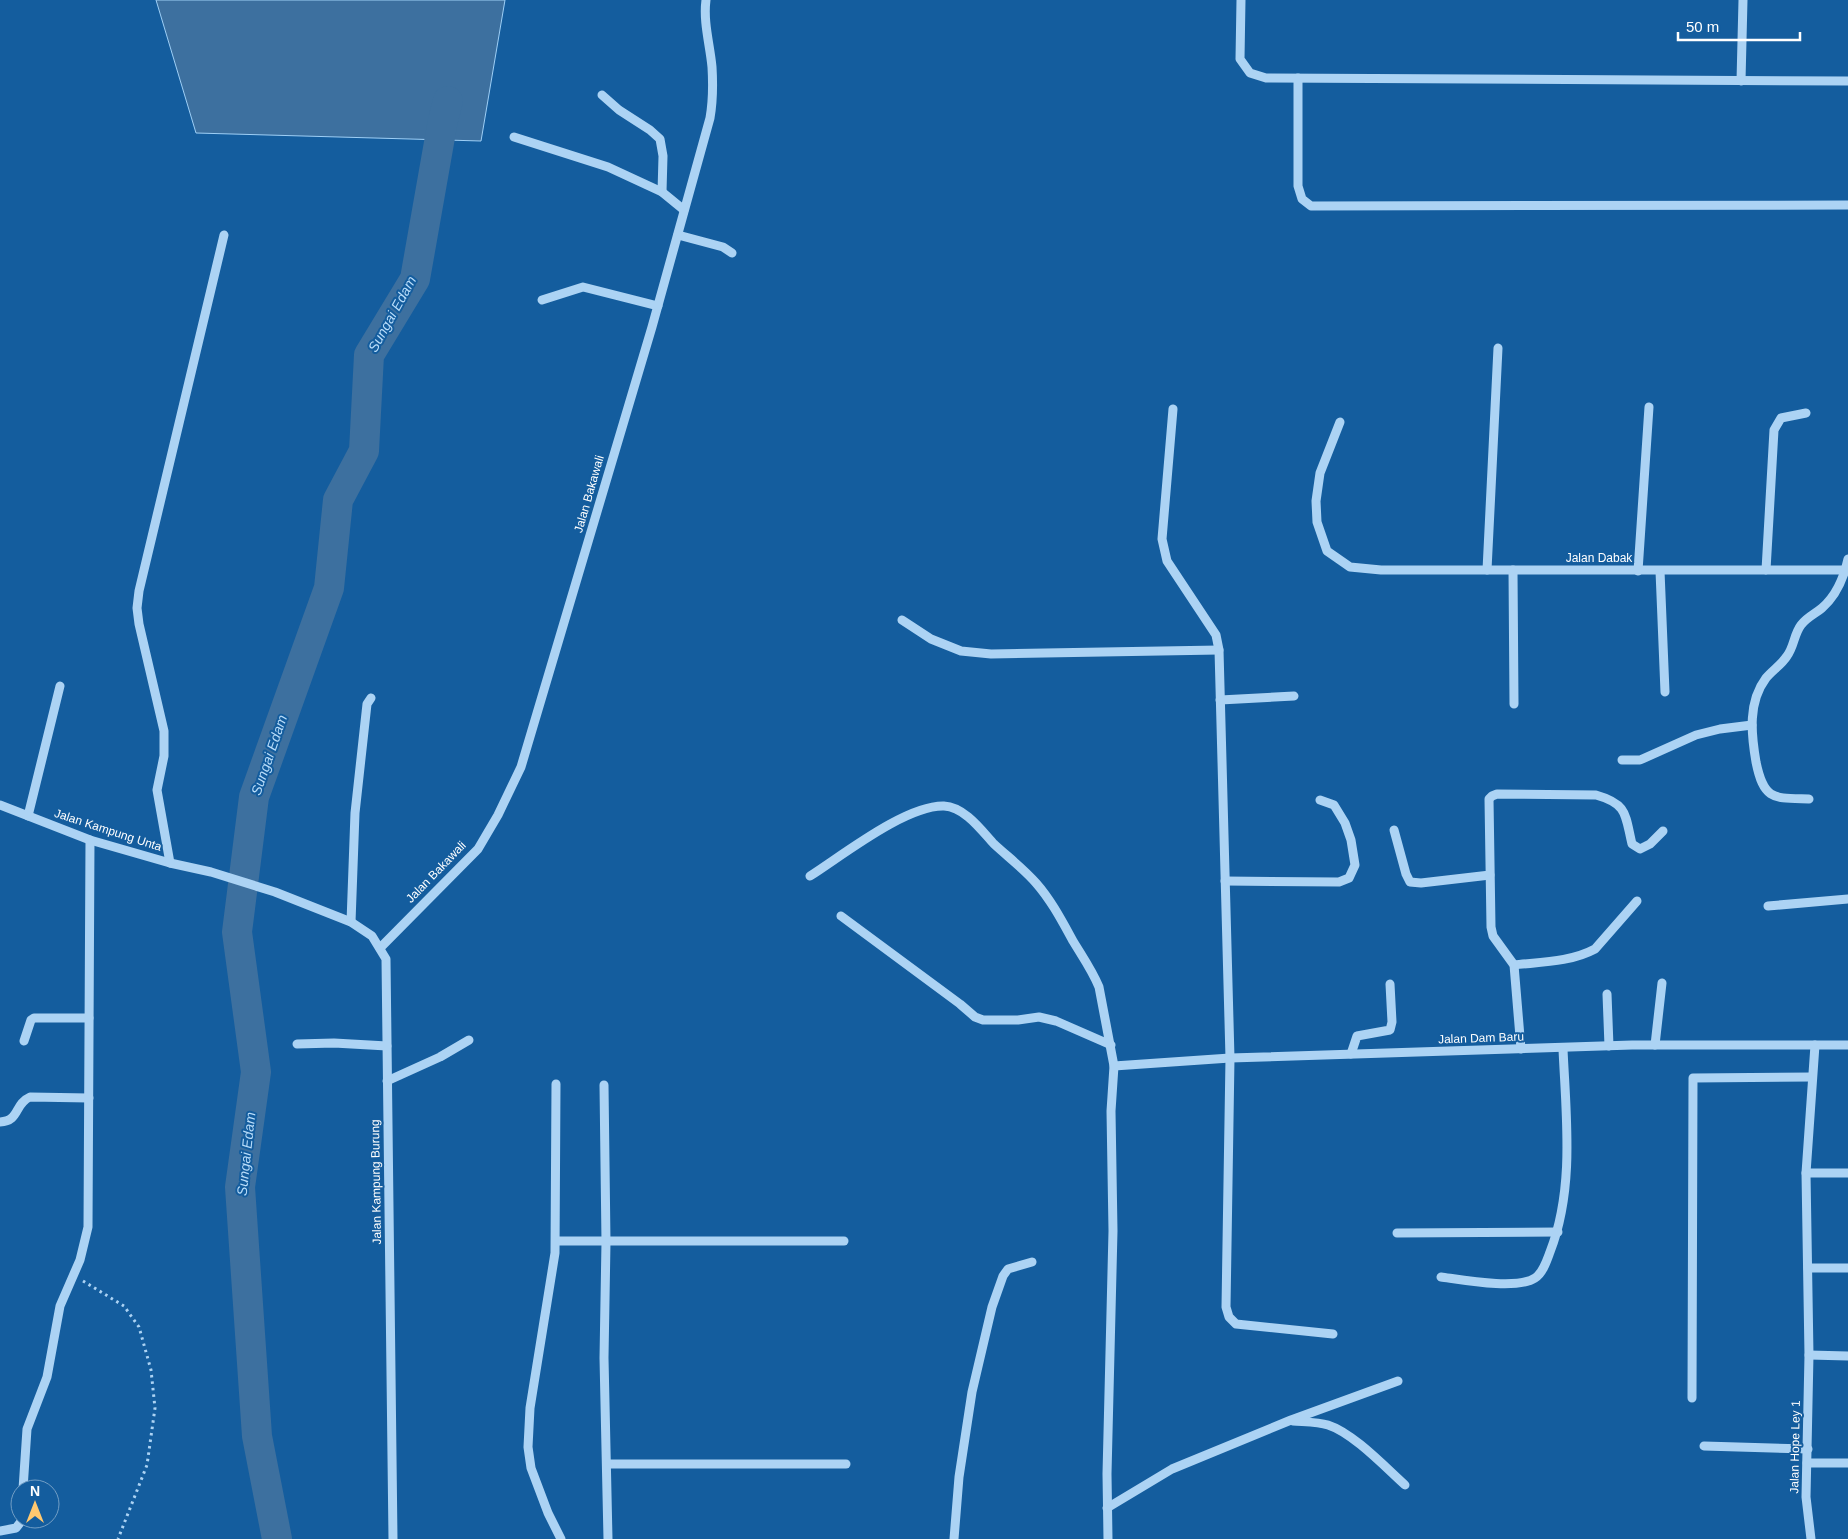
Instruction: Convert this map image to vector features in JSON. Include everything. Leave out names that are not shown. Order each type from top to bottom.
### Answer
[{"type":"street","name":"Jalan Bakawali","points":[[380,948],[478,848],[498,815],[521,767],[658,306],[713,101],[712,67],[705,8],[706,0]]},
{"type":"street","points":[[1241,0],[1240,59],[1250,74],[1266,78],[1848,81]]},
{"type":"street","points":[[1741,81],[1743,0]]},
{"type":"street","points":[[1298,78],[1298,186],[1302,199],[1311,206],[1848,205]]},
{"type":"street","points":[[602,95],[619,110],[650,130],[660,139],[663,156],[662,192]]},
{"type":"street","points":[[514,137],[608,167],[662,192],[684,210]]},
{"type":"street","points":[[678,235],[723,247],[732,253]]},
{"type":"street","points":[[170,863],[157,790],[164,756],[164,731],[137,608],[139,591],[224,236]]},
{"type":"street","points":[[542,300],[583,287],[658,306]]},
{"type":"street","points":[[1487,570],[1498,348]]},
{"type":"street","points":[[1638,571],[1649,407]]},
{"type":"street","points":[[1173,409],[1162,539],[1167,561],[1216,635],[1219,650],[1230,1058],[1226,1307],[1229,1317],[1236,1324],[1333,1334]]},
{"type":"street","points":[[1766,570],[1774,430],[1781,418],[1806,413]]},
{"type":"street","name":"Jalan Dabak","points":[[1340,422],[1320,473],[1316,501],[1317,522],[1327,551],[1350,567],[1381,570],[1847,570]]},
{"type":"street","points":[[1809,799],[1778,798],[1766,790],[1758,770],[1754,750],[1753,705],[1767,677],[1789,654],[1800,626],[1832,598],[1847,570],[1848,559]]},
{"type":"street","points":[[1513,570],[1514,704]]},
{"type":"street","points":[[1660,571],[1665,692]]},
{"type":"street","points":[[902,620],[932,639],[961,651],[991,654],[1219,650]]},
{"type":"street","points":[[28,816],[60,686]]},
{"type":"street","points":[[1220,700],[1294,696]]},
{"type":"street","points":[[351,922],[355,814],[366,704],[371,698]]},
{"type":"street","points":[[1622,760],[1640,760],[1696,735],[1720,729],[1752,725]]},
{"type":"street","points":[[1522,1049],[1514,965],[1509,955],[1493,936],[1491,927],[1489,799],[1497,794],[1596,795],[1611,799],[1624,811],[1632,844],[1640,849],[1650,844],[1663,831]]},
{"type":"street","points":[[1225,880],[1339,882],[1349,878],[1355,865],[1351,840],[1345,823],[1334,805],[1320,800]]},
{"type":"street","name":"Jalan Kampung Unta","points":[[0,805],[90,840],[170,863],[211,872],[275,892]]},
{"type":"street","points":[[810,876],[869,837],[917,810],[945,806],[963,813],[983,830],[1036,883],[1061,918],[1094,976],[1099,988],[1114,1066],[1111,1112],[1113,1231],[1107,1508],[1108,1539]]},
{"type":"street","points":[[1394,830],[1410,882],[1420,883],[1490,875]]},
{"type":"street","points":[[24,1479],[27,1429],[47,1377],[60,1306],[85,1246],[88,1226],[90,840]]},
{"type":"street","name":"Jalan Kampung Burung","points":[[275,892],[351,922],[372,936],[386,959],[393,1539]]},
{"type":"street","points":[[1768,906],[1848,899]]},
{"type":"street","points":[[1514,965],[1574,958],[1595,950],[1637,901]]},
{"type":"street","points":[[841,916],[975,1017],[983,1020],[1018,1020],[1039,1017],[1056,1021],[1111,1045]]},
{"type":"street","points":[[1654,1045],[1662,983]]},
{"type":"street","points":[[1351,1054],[1357,1036],[1390,1030],[1392,1022],[1390,984]]},
{"type":"street","points":[[1607,994],[1609,1046]]},
{"type":"street","points":[[24,1042],[31,1020],[34,1018],[89,1018]]},
{"type":"street","points":[[388,1081],[440,1058],[469,1040]]},
{"type":"street","points":[[297,1044],[334,1043],[387,1046]]},
{"type":"street","name":"Jalan Hope Ley 1","points":[[1811,1539],[1806,1497],[1809,1355],[1806,1173],[1815,1045]]},
{"type":"street","name":"Jalan Dam Baru","points":[[1114,1066],[1230,1058],[1609,1046],[1848,1045]]},
{"type":"street","points":[[1441,1277],[1513,1285],[1535,1278],[1545,1265],[1558,1232],[1565,1192],[1567,1137],[1563,1048]]},
{"type":"street","points":[[1692,1398],[1693,1078],[1812,1077]]},
{"type":"street","points":[[556,1084],[556,1242],[552,1278],[530,1408],[528,1447],[531,1468],[548,1513],[561,1539]]},
{"type":"street","points":[[604,1085],[606,1242],[604,1358],[608,1539]]},
{"type":"street","points":[[0,1122],[14,1117],[23,1100],[30,1097],[89,1098]]},
{"type":"street","points":[[1806,1173],[1848,1173]]},
{"type":"street","points":[[1397,1233],[1558,1232]]},
{"type":"street","points":[[556,1242],[844,1241]]},
{"type":"street","points":[[954,1539],[959,1477],[972,1392],[992,1307],[1002,1276],[1008,1269],[1032,1262]]},
{"type":"street","points":[[1808,1268],[1848,1268]]},
{"type":"street","points":[[1809,1355],[1848,1356]]},
{"type":"street","points":[[1107,1508],[1172,1469],[1291,1420],[1398,1381]]},
{"type":"street","points":[[1291,1420],[1327,1425],[1338,1430],[1352,1438],[1405,1485]]},
{"type":"street","points":[[1704,1446],[1808,1448]]},
{"type":"street","points":[[1807,1463],[1848,1463]]},
{"type":"street","points":[[606,1464],[846,1464]]},
{"type":"path","points":[[73,1275],[124,1306],[139,1327],[151,1370],[155,1408],[147,1465],[118,1539]]},
{"type":"water","points":[[156,0],[505,0],[481,141],[196,133]]},
{"type":"waterway","name":"Sungai Edam","points":[[277,1539],[257,1436],[240,1187],[256,1072],[237,932],[254,797],[329,588],[338,500],[364,451],[369,355],[415,279],[448,101]]}]
